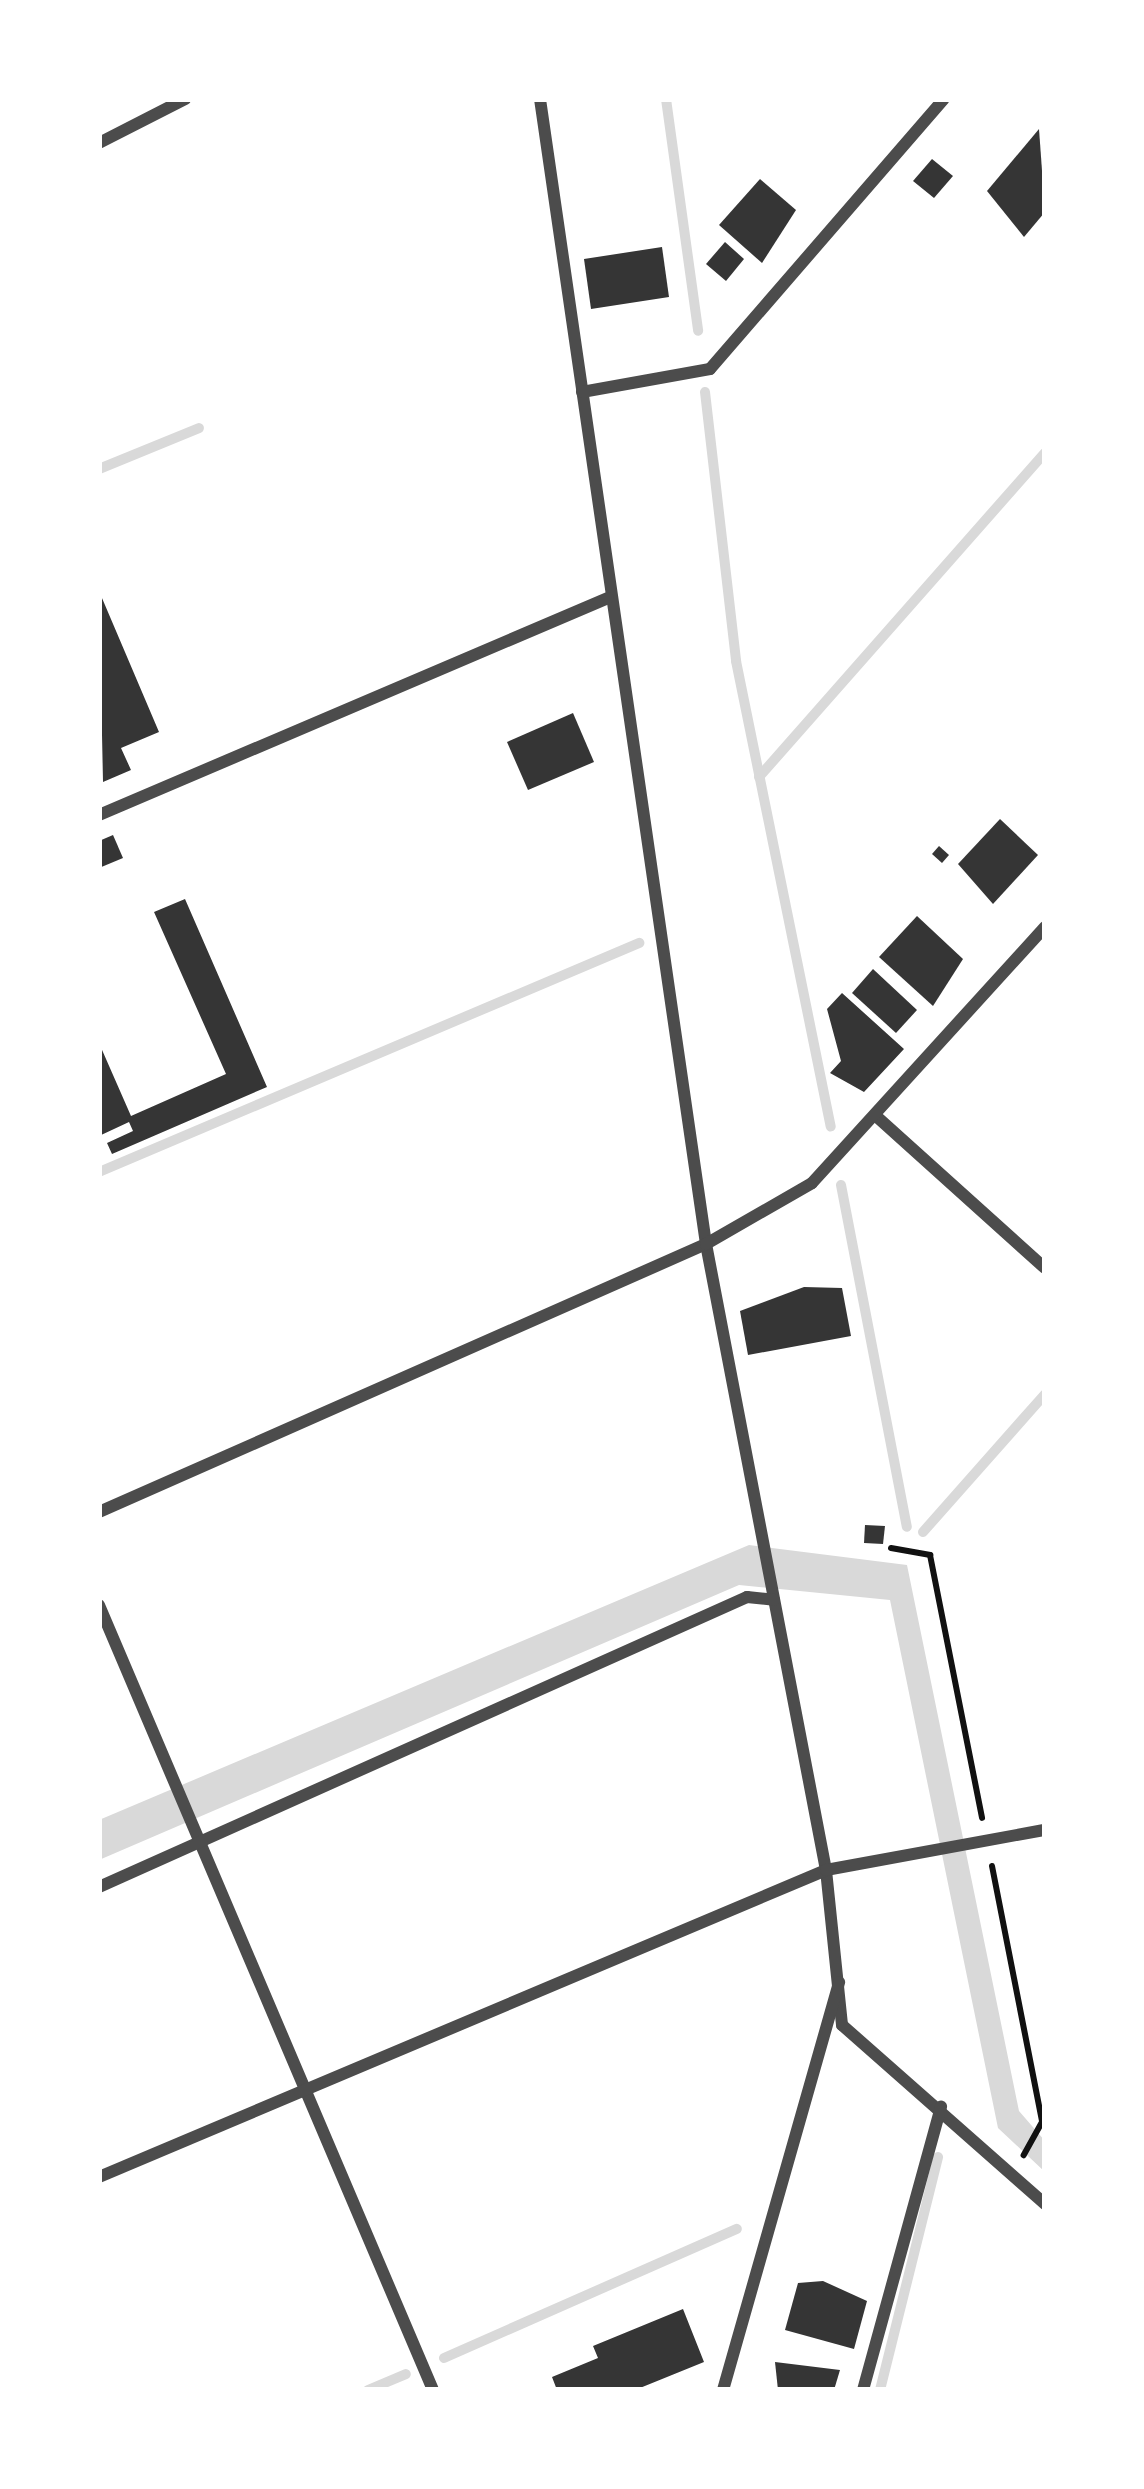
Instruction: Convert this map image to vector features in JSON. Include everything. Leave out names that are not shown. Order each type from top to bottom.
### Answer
[{"type":"street","points":[[99,143],[185,99]]},
{"type":"street","points":[[540,99],[608,598],[706,1244],[826,1870],[842,2025],[1045,2204]]},
{"type":"street","points":[[581,392],[710,369],[944,99]]},
{"type":"street","points":[[99,815],[608,598]]},
{"type":"street","points":[[99,1513],[706,1244],[812,1183],[1045,927]]},
{"type":"street","points":[[876,1116],[1045,1268]]},
{"type":"street","points":[[99,1887],[747,1597],[774,1600]]},
{"type":"street","points":[[99,1605],[433,2390]]},
{"type":"street","points":[[99,2176],[826,1870],[1045,1830]]},
{"type":"street","points":[[723,2390],[821,2014],[840,1981]]},
{"type":"street","points":[[863,2390],[941,2108]]},
{"type":"path","points":[[1013,2174],[1042,2122]]},
{"type":"shaded area","points":[[749,1545],[907,1565],[1019,2111],[1045,2141],[1045,2172],[998,2128],[890,1600],[739,1585],[99,1860],[99,1820]]},
{"type":"building","points":[[1039,129],[1045,212],[1024,237],[987,191]]},
{"type":"building","points":[[932,159],[953,176],[934,198],[913,181]]},
{"type":"building","points":[[760,179],[796,210],[762,263],[719,225]]},
{"type":"building","points":[[725,242],[744,259],[726,281],[706,264]]},
{"type":"building","points":[[662,247],[669,297],[591,309],[584,259]]},
{"type":"building","points":[[99,591],[159,732],[121,748],[131,770],[103,782]]},
{"type":"building","points":[[573,713],[594,762],[528,790],[507,742]]},
{"type":"building","points":[[1000,819],[1038,855],[993,904],[958,864]]},
{"type":"building","points":[[113,835],[123,858],[99,868],[99,841]]},
{"type":"building","points":[[939,846],[949,855],[942,863],[932,854]]},
{"type":"building","points":[[185,899],[267,1087],[112,1154],[107,1143],[133,1131],[129,1122],[99,1136],[99,1043],[131,1116],[226,1074],[154,912]]},
{"type":"building","points":[[917,916],[963,959],[933,1006],[879,957]]},
{"type":"building","points":[[873,969],[917,1010],[896,1033],[852,993]]},
{"type":"building","points":[[842,993],[904,1049],[864,1092],[830,1073],[841,1061],[827,1009]]},
{"type":"building","points":[[804,1287],[842,1288],[851,1336],[748,1355],[740,1311]]},
{"type":"building","points":[[865,1525],[885,1526],[883,1544],[864,1543]]},
{"type":"building","points":[[823,2281],[867,2301],[854,2349],[785,2330],[798,2283]]},
{"type":"building","points":[[683,2309],[704,2362],[635,2390],[557,2390],[552,2377],[598,2358],[593,2346]]},
{"type":"building","points":[[775,2362],[840,2370],[834,2390],[778,2390]]},
{"type":"waterway","points":[[666,99],[698,331]]},
{"type":"waterway","points":[[705,392],[736,661],[831,1126]]},
{"type":"waterway","points":[[99,469],[199,428]]},
{"type":"waterway","points":[[759,777],[1045,453]]},
{"type":"waterway","points":[[99,1172],[639,943]]},
{"type":"waterway","points":[[841,1185],[907,1527]]},
{"type":"waterway","points":[[923,1532],[1045,1394]]},
{"type":"waterway","points":[[880,2390],[938,2157]]},
{"type":"waterway","points":[[444,2358],[737,2229]]},
{"type":"waterway","points":[[368,2390],[406,2374]]}]
